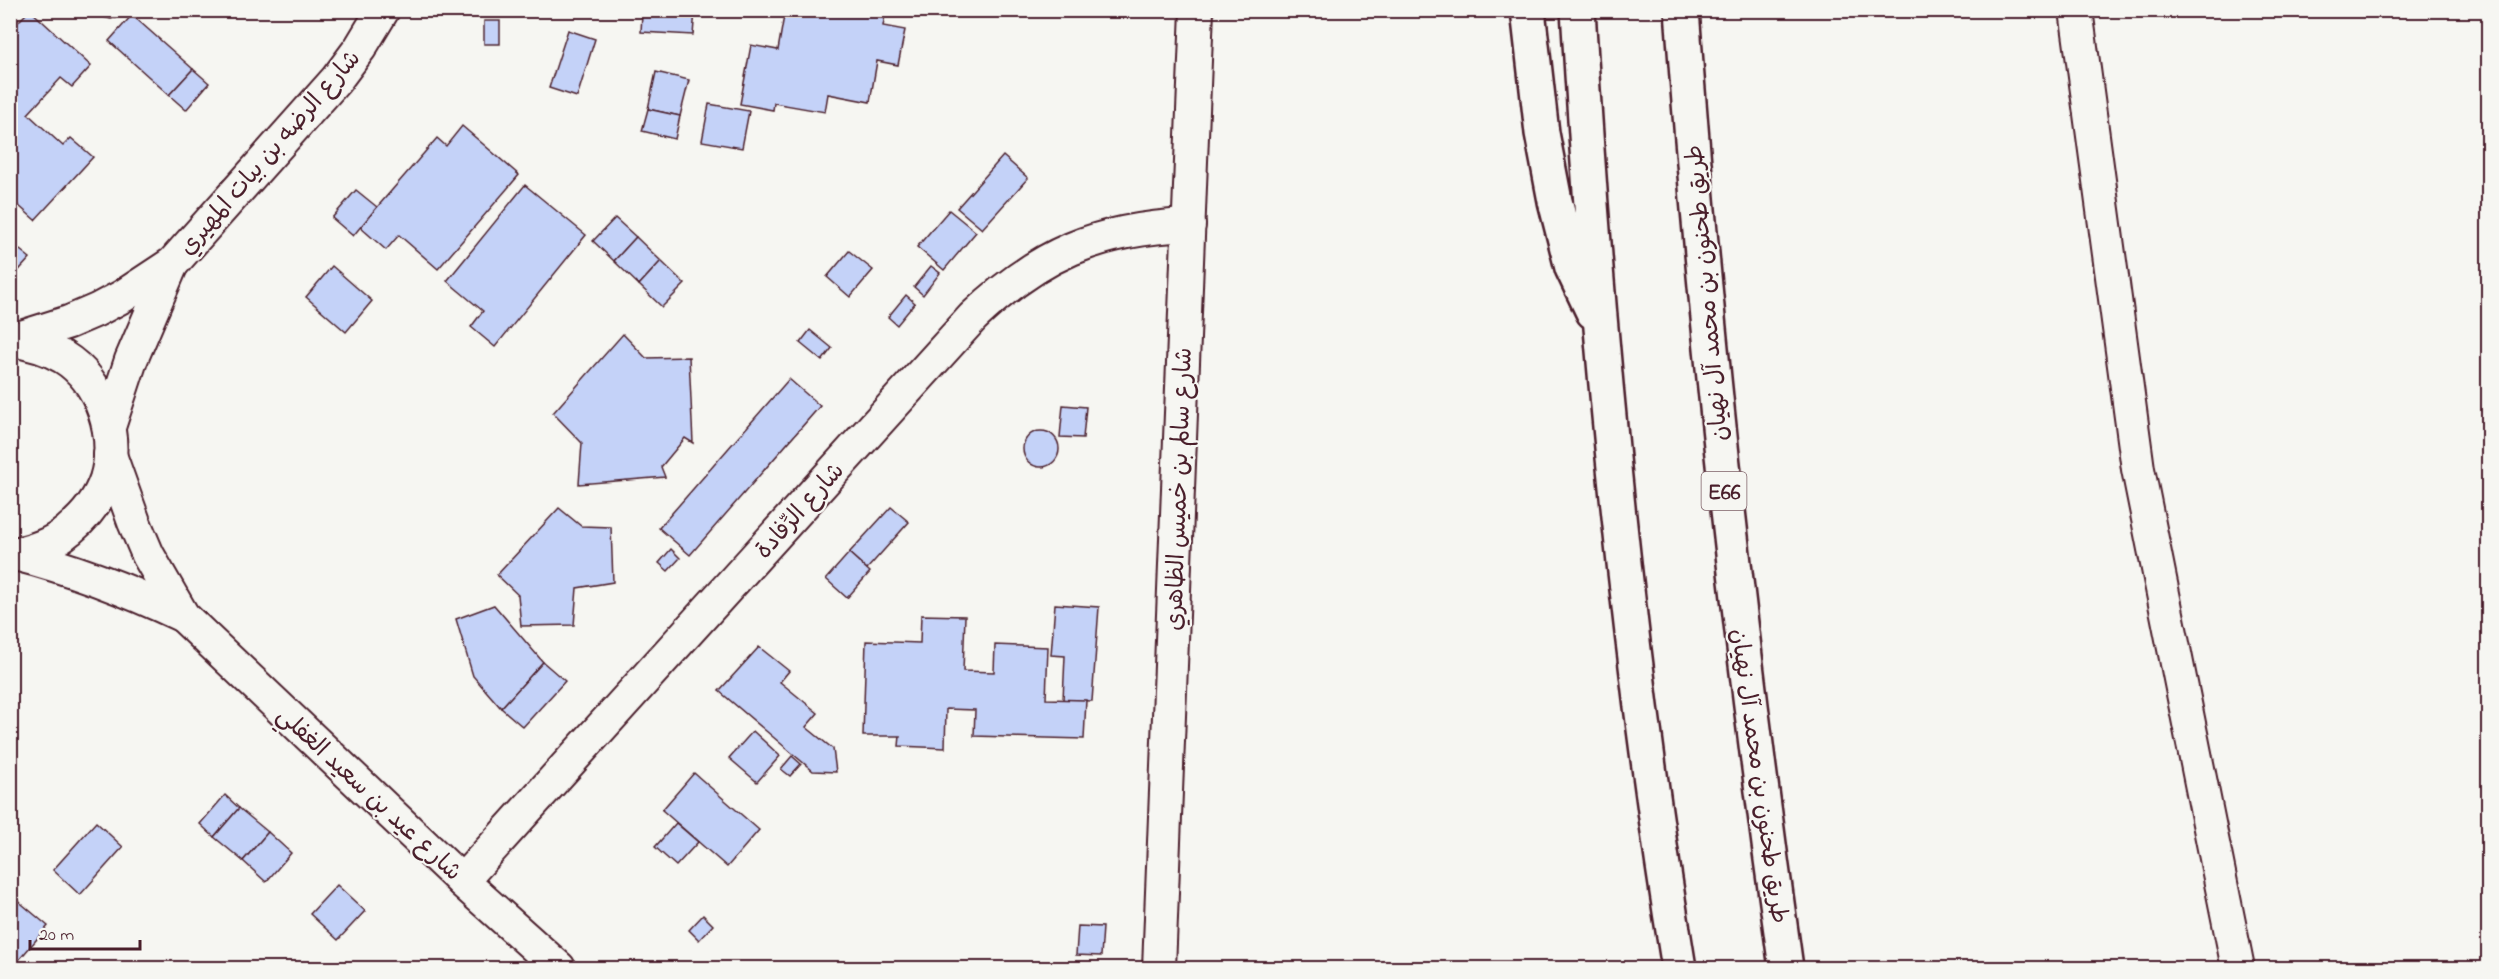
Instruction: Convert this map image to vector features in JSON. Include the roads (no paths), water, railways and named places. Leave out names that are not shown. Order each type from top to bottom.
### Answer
[{"type":"highway","points":[[1528,10],[1542,133],[1555,201],[1572,268],[1603,333]]},
{"type":"highway","points":[[1578,10],[1617,494],[1643,718],[1678,969]]},
{"type":"highway","name":"طريق طحنون بن محمد آل نهيان","points":[[1682,10],[1706,312],[1729,532],[1755,752],[1785,969]]},
{"type":"street","name":"شارع الرضه بن بيات المهيري","points":[[11,340],[69,322],[97,310],[123,297],[173,263],[336,80],[360,48],[383,10]]},
{"type":"street","name":"شارع سالم بن خميس الظاهري","points":[[1159,969],[1197,10]]},
{"type":"street","points":[[2076,10],[2138,469],[2238,969]]},
{"type":"street","name":"شارع الرِّفادة","points":[[462,881],[973,317],[998,293],[1056,255],[1088,242],[1120,231],[1154,226],[1189,225]]},
{"type":"street","name":"شارع الرضه بن بيات المهيري","points":[[13,554],[39,548],[61,537],[80,521],[95,502],[106,479],[109,441],[131,360],[173,263]]},
{"type":"street","name":"شارع عيد بن سعيد الغفلي","points":[[11,340],[39,346],[65,358],[85,377],[100,400],[109,441],[143,544],[183,616],[462,881],[559,969]]},
{"type":"street","name":"شارع عيد بن سعيد الغفلي","points":[[13,554],[109,583],[183,616]]}]
